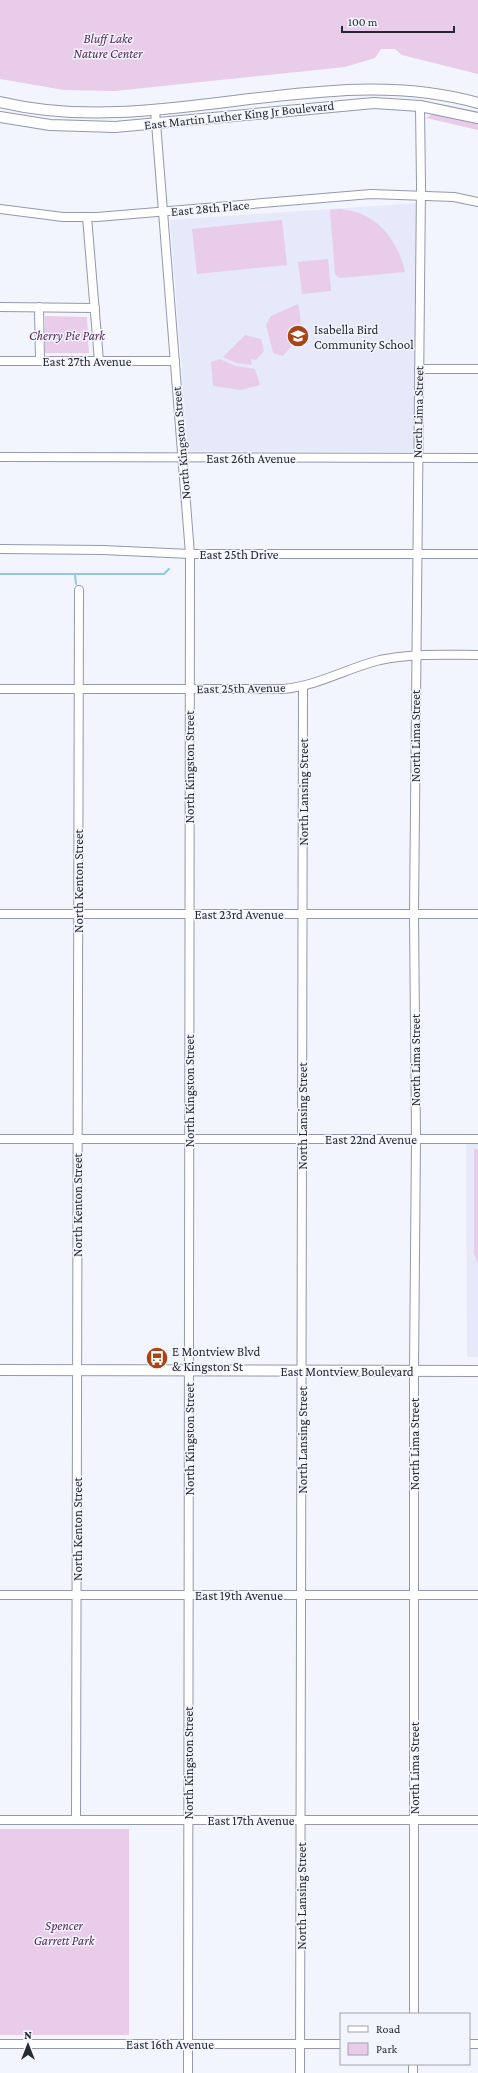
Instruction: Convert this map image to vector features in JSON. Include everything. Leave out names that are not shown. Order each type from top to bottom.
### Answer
[{"type":"main road","name":"East Martin Luther King Jr Boulevard","points":[[0,102],[61,112],[88,114],[155,110],[316,93],[370,89],[426,92],[478,103]]},
{"type":"main road","name":"East Martin Luther King Jr Boulevard","points":[[0,117],[30,123],[72,127],[115,127],[346,104],[385,103],[420,106],[478,118]]},
{"type":"main road","name":"East Montview Boulevard","points":[[0,1370],[478,1371]]},
{"type":"street","name":"North Lima Street","points":[[414,2013],[414,1371],[416,1139],[414,914],[420,106]]},
{"type":"street","name":"North Kingston Street","points":[[155,110],[190,554],[188,2073]]},
{"type":"street","name":"East 28th Place","points":[[0,209],[63,217],[88,217],[163,212],[353,194],[420,195],[466,199],[478,202]]},
{"type":"street","points":[[466,199],[478,207]]},
{"type":"street","points":[[88,217],[99,361]]},
{"type":"street","points":[[0,307],[95,308]]},
{"type":"street","points":[[39,307],[40,361]]},
{"type":"street","name":"East 27th Avenue","points":[[0,361],[175,361]]},
{"type":"street","points":[[419,369],[478,369]]},
{"type":"street","name":"East 26th Avenue","points":[[0,457],[478,458]]},
{"type":"street","name":"East 25th Drive","points":[[0,549],[108,550],[190,554],[478,554]]},
{"type":"street","name":"North Kenton Street","points":[[76,1820],[79,590]]},
{"type":"street","name":"East 25th Avenue","points":[[0,689],[283,689],[303,686],[325,680],[372,662],[399,657],[478,655]]},
{"type":"street","name":"North Lansing Street","points":[[300,2073],[303,686]]},
{"type":"street","name":"East 23rd Avenue","points":[[0,914],[478,914]]},
{"type":"street","name":"East 22nd Avenue","points":[[0,1139],[478,1139]]},
{"type":"street","name":"East 19th Avenue","points":[[0,1595],[478,1595]]},
{"type":"street","name":"East 17th Avenue","points":[[0,1820],[478,1820]]},
{"type":"street","name":"East 16th Avenue","points":[[0,2044],[340,2044]]},
{"type":"shaded area","name":"Isabella Bird Community School","points":[[417,203],[416,452],[188,451],[170,220]]},
{"type":"shaded area","points":[[466,1144],[478,1144],[478,1357],[467,1357]]},
{"type":"green space","name":"Bluff Lake Nature Center","points":[[0,0],[478,0],[478,74],[402,55],[395,49],[381,49],[375,58],[345,67],[115,91],[64,90],[0,79]]},
{"type":"green space","points":[[434,113],[478,124],[478,130],[426,118]]},
{"type":"green space","points":[[340,209],[353,211],[364,215],[383,229],[397,248],[405,272],[340,278],[335,274],[330,210]]},
{"type":"green space","points":[[282,220],[287,265],[197,274],[192,229]]},
{"type":"green space","points":[[328,259],[331,291],[302,294],[298,262]]},
{"type":"green space","points":[[298,304],[301,320],[297,338],[283,356],[273,353],[266,325],[271,316]]},
{"type":"green space","name":"Cherry Pie Park","points":[[45,316],[87,317],[89,353],[45,353]]},
{"type":"green space","points":[[245,335],[261,339],[264,351],[256,360],[251,359],[252,365],[236,363],[223,357]]},
{"type":"green space","points":[[220,359],[235,366],[255,369],[260,385],[241,390],[213,386],[211,362]]},
{"type":"green space","points":[[474,1149],[478,1149],[478,1264],[474,1253]]},
{"type":"green space","name":"Spencer Garrett Park","points":[[0,1829],[129,1829],[129,2035],[0,2035]]},
{"type":"waterway","points":[[0,574],[164,574],[169,569]]},
{"type":"waterway","points":[[75,574],[76,584]]},
{"type":"place","name":"Isabella Bird Community School","points":[[298,336]]},
{"type":"place","name":"E Montview Blvd & Kingston St","points":[[157,1358]]}]
